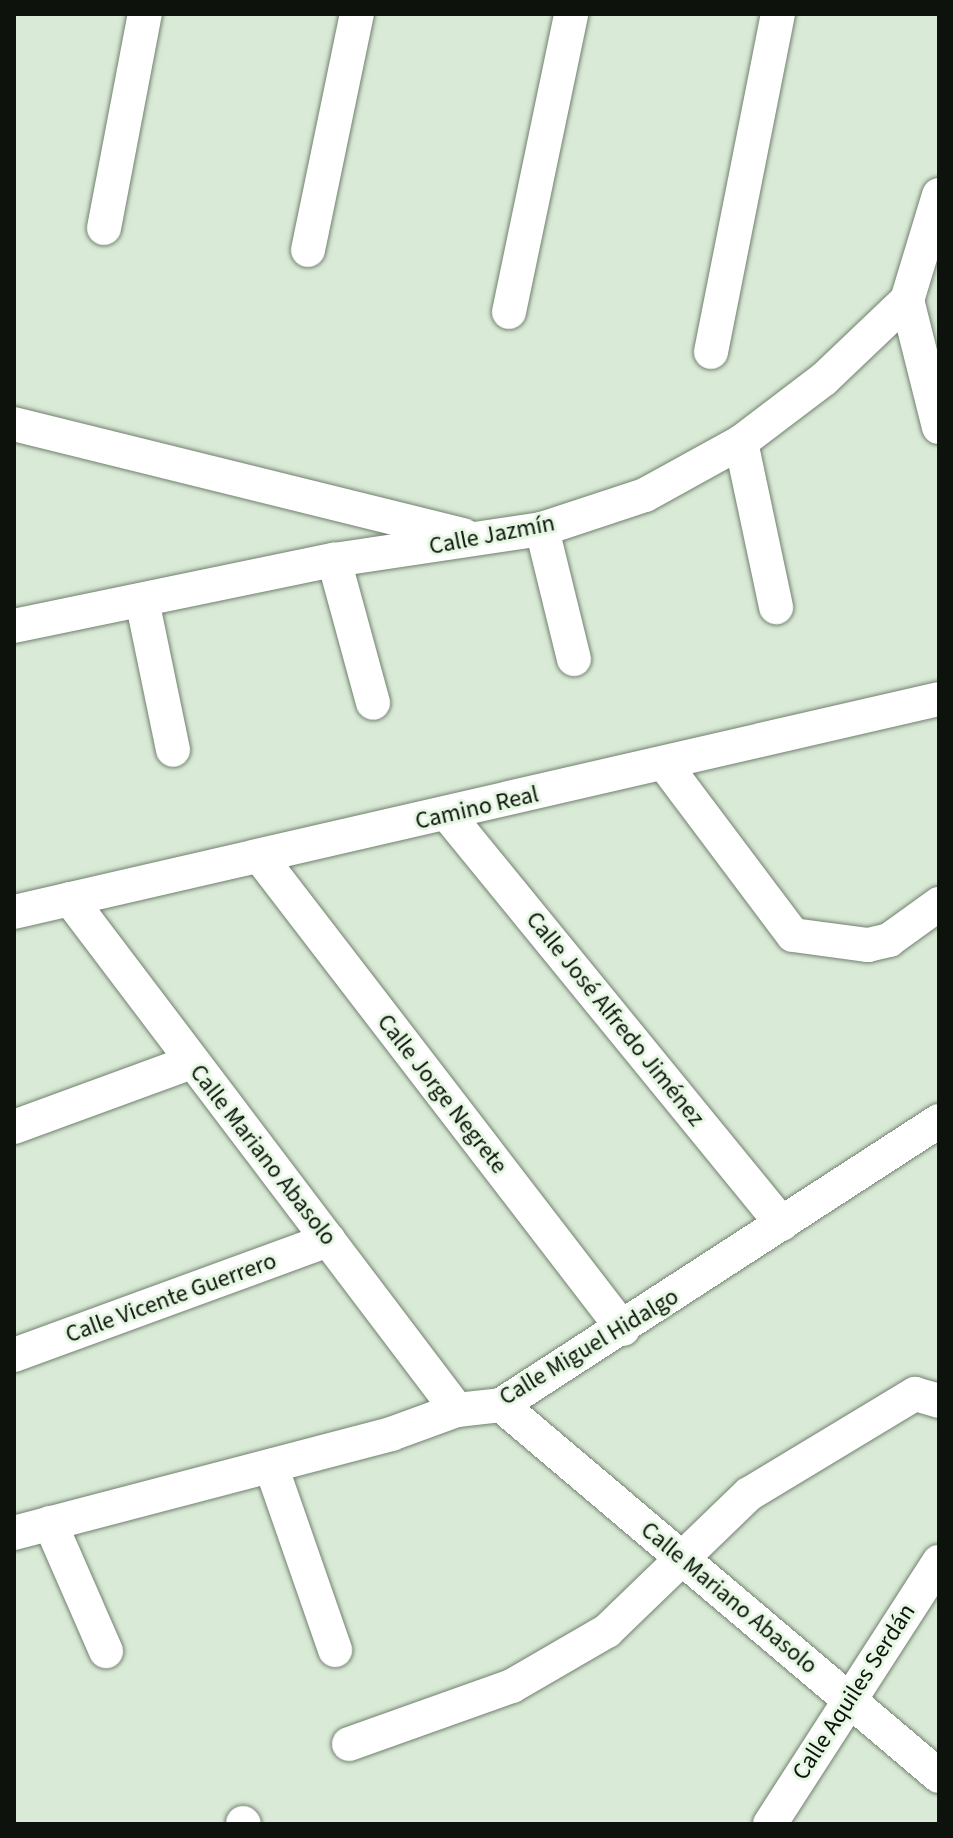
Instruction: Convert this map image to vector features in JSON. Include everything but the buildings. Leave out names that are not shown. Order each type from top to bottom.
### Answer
[{"type":"street","points":[[104,228],[145,14]]},
{"type":"street","points":[[308,250],[357,14]]},
{"type":"street","points":[[509,312],[571,14]]},
{"type":"street","points":[[711,352],[778,14]]},
{"type":"street","points":[[939,195],[907,300],[939,427]]},
{"type":"street","name":"Calle Jazmín","points":[[14,626],[334,560],[542,529],[645,495],[741,442],[824,379],[907,300]]},
{"type":"street","points":[[14,424],[484,540]]},
{"type":"street","points":[[741,442],[776,607]]},
{"type":"street","points":[[542,529],[574,659]]},
{"type":"street","points":[[334,560],[373,703]]},
{"type":"street","points":[[142,600],[173,750]]},
{"type":"street","name":"Camino Real","points":[[14,912],[666,766],[939,699]]},
{"type":"street","points":[[666,766],[793,935],[868,945],[889,940],[939,904]]},
{"type":"street","name":"Calle José Alfredo Jiménez","points":[[448,815],[782,1224]]},
{"type":"street","name":"Calle Jorge Negrete","points":[[261,858],[623,1329]]},
{"type":"street","name":"Calle Mariano Abasolo","points":[[70,899],[457,1410]]},
{"type":"street","points":[[14,1127],[192,1062]]},
{"type":"street","name":"Calle Miguel Hidalgo","points":[[14,1533],[271,1466],[457,1410],[501,1405],[623,1329],[939,1121]]},
{"type":"street","name":"Calle Vicente Guerrero","points":[[14,1355],[329,1240]]},
{"type":"street","points":[[349,1744],[512,1686],[607,1631],[686,1561],[713,1522],[749,1494],[915,1394],[939,1401]]},
{"type":"street","name":"Calle Mariano Abasolo","points":[[501,1405],[939,1776]]},
{"type":"street","points":[[271,1466],[335,1650]]},
{"type":"street","points":[[50,1523],[106,1651]]},
{"type":"street","name":"Calle Aquiles Serdán","points":[[770,1824],[846,1698],[939,1562]]}]
